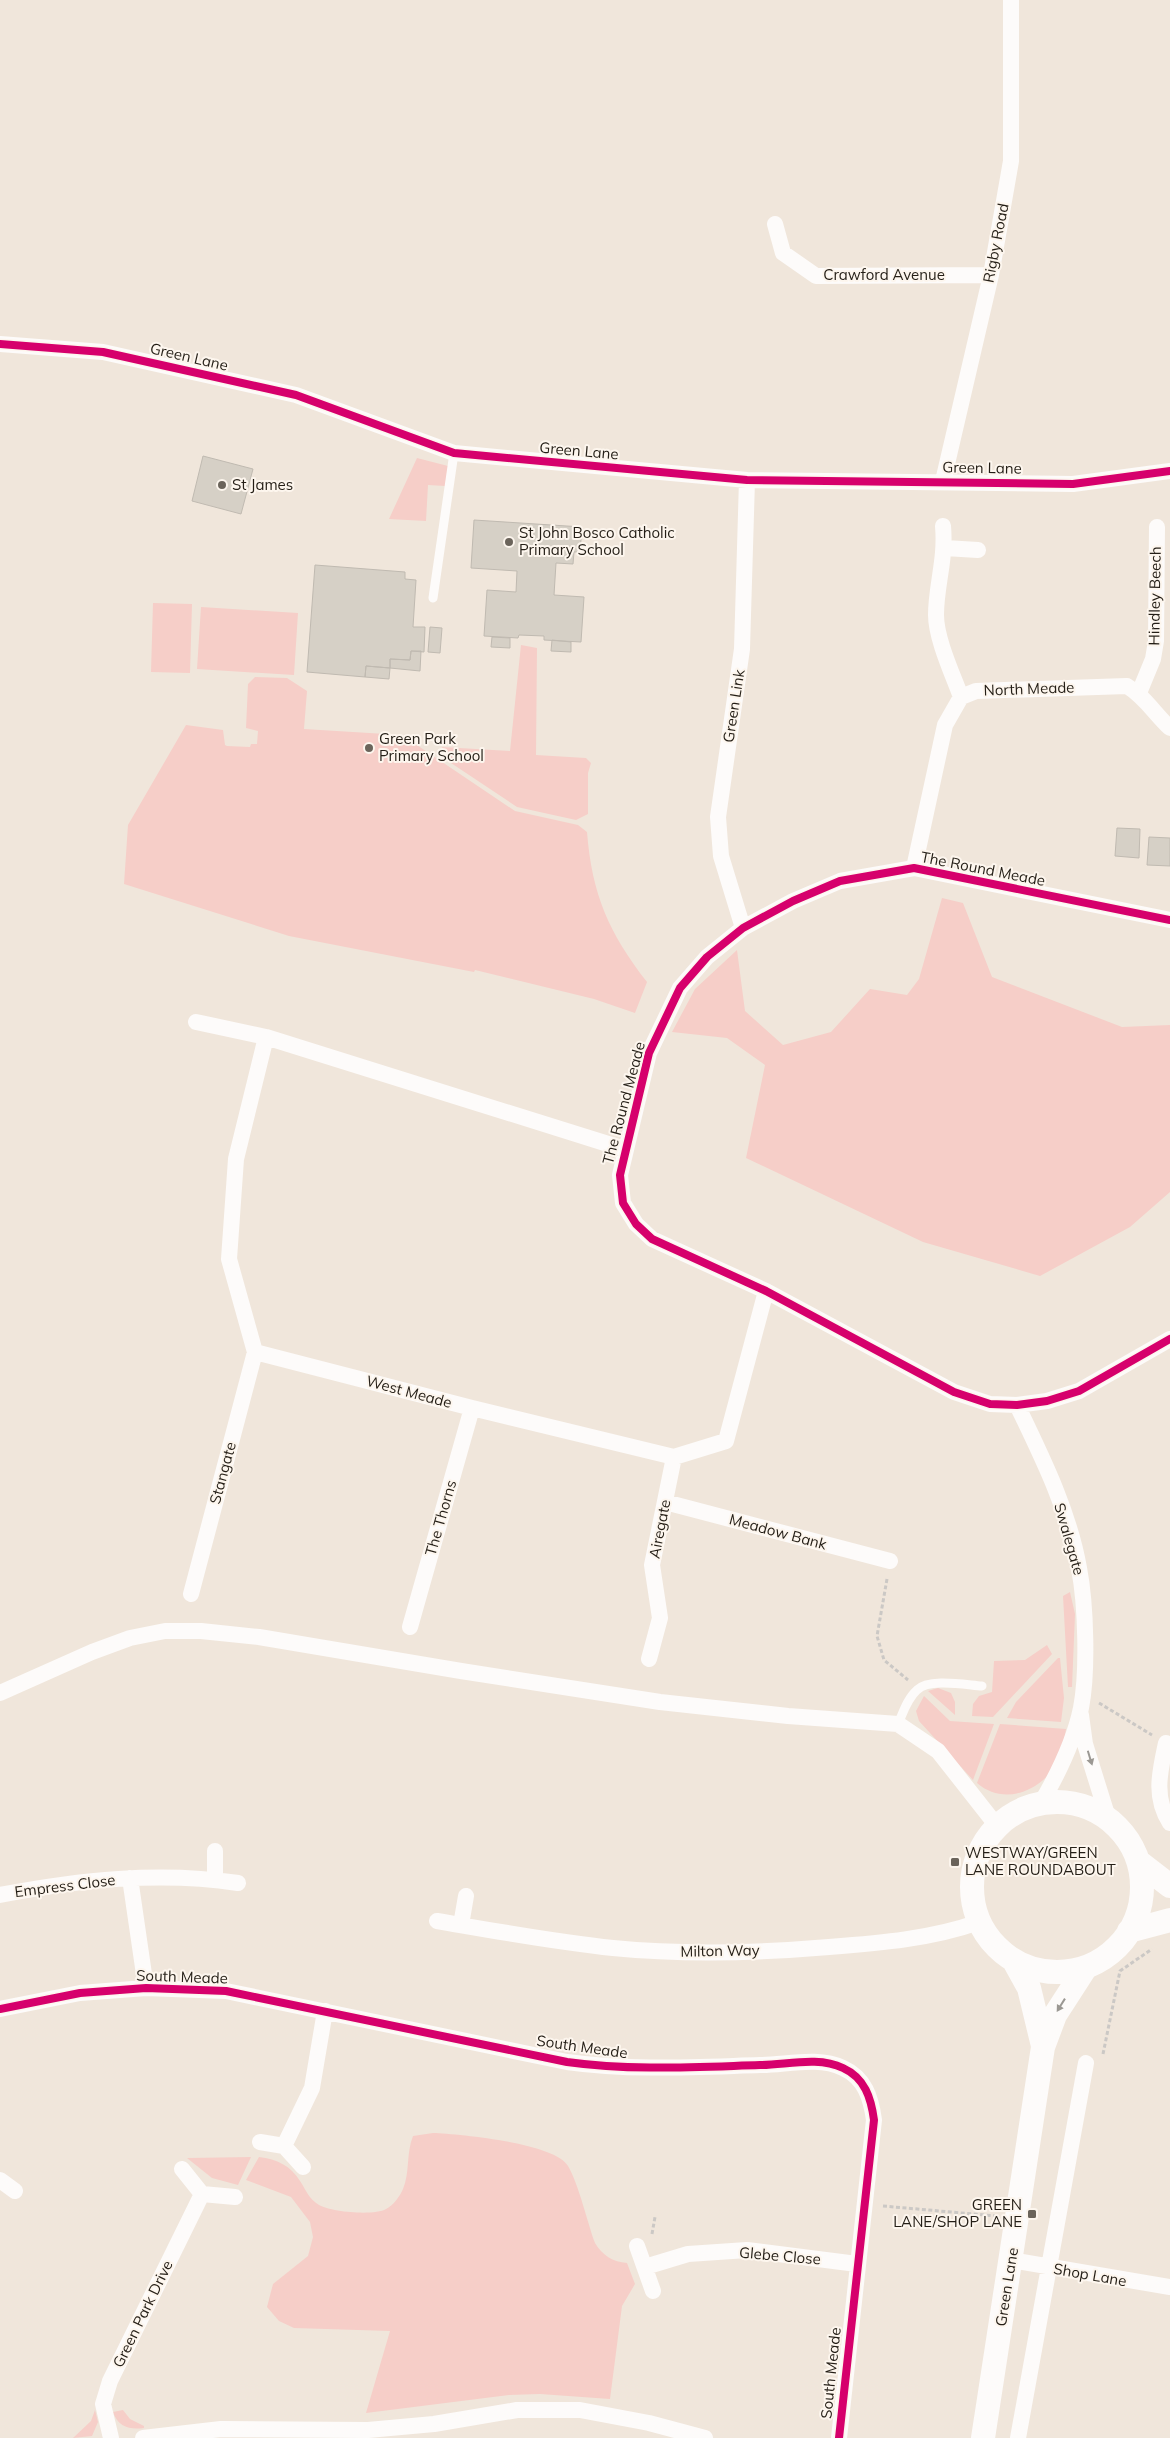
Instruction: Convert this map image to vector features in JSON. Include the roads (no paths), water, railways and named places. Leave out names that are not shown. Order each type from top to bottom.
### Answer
[{"type":"main road","points":[[1041,1803],[1072,1803],[1095,1810],[1117,1826],[1130,1843],[1139,1862],[1142,1879],[1142,1898],[1130,1931],[1123,1941],[1108,1955],[1086,1967],[1068,1972],[1048,1972],[1014,1961],[987,1936],[979,1922],[972,1901],[972,1878],[976,1856],[985,1840],[997,1826],[1016,1811],[1041,1803]]},
{"type":"main road","points":[[1139,1862],[1170,1886]]},
{"type":"main road","points":[[1130,1931],[1170,1920]]},
{"type":"main road","name":"Green Lane","points":[[1014,1961],[1029,1988],[1043,2047]]},
{"type":"main road","name":"Green Lane","points":[[983,2438],[1043,2047],[1055,2015],[1086,1967]]},
{"type":"street","name":"Rigby Road","points":[[943,481],[990,275],[1011,161],[1011,0]]},
{"type":"street","name":"Crawford Avenue","points":[[775,224],[783,253],[816,276],[990,275]]},
{"type":"street","name":"Green Lane","points":[[0,344],[103,352],[296,395],[454,453],[747,480],[1073,484],[1170,471]]},
{"type":"street","name":"Green Link","points":[[743,928],[721,856],[718,817],[742,649],[747,480]]},
{"type":"street","points":[[914,868],[945,725],[961,697],[946,656],[936,616],[945,548],[943,526]]},
{"type":"street","name":"Hindley Beech","points":[[1139,693],[1153,659],[1156,641],[1157,526]]},
{"type":"street","points":[[945,548],[978,550]]},
{"type":"street","name":"North Meade","points":[[961,697],[976,691],[1112,685],[1127,686],[1139,693]]},
{"type":"street","points":[[1139,693],[1156,715],[1170,728]]},
{"type":"street","name":"The Round Meade","points":[[1170,920],[914,868],[840,881],[793,901],[743,928],[707,957],[680,988],[649,1053],[624,1149],[620,1175],[623,1203],[636,1224],[652,1239],[766,1291],[954,1392],[990,1404],[1017,1405],[1047,1401],[1078,1391],[1170,1339]]},
{"type":"street","points":[[196,1022],[266,1037],[624,1149]]},
{"type":"street","points":[[255,1352],[229,1259],[236,1159],[266,1037]]},
{"type":"street","points":[[674,1457],[726,1440],[766,1291]]},
{"type":"street","name":"West Meade","points":[[255,1352],[472,1408],[674,1457]]},
{"type":"street","name":"Stangate","points":[[191,1594],[255,1352]]},
{"type":"street","name":"Swalegate","points":[[1017,1405],[1041,1455],[1066,1521],[1079,1568],[1084,1635],[1081,1705],[1086,1744],[1109,1821]]},
{"type":"street","name":"The Thorns","points":[[410,1627],[472,1408]]},
{"type":"street","name":"Airegate","points":[[649,1659],[660,1618],[652,1566],[674,1457]]},
{"type":"street","name":"Meadow Bank","points":[[665,1502],[890,1561]]},
{"type":"street","points":[[0,1693],[92,1652],[130,1638],[165,1631],[201,1631],[259,1637],[461,1672],[660,1702],[788,1716],[898,1724],[938,1750],[997,1826]]},
{"type":"street","name":"Swalegate","points":[[1041,1803],[1058,1775],[1081,1705]]},
{"type":"street","points":[[1166,1743],[1158,1780],[1162,1811],[1170,1822]]},
{"type":"street","points":[[215,1851],[215,1880]]},
{"type":"street","name":"Empress Close","points":[[130,1878],[146,1988]]},
{"type":"street","name":"Empress Close","points":[[0,1895],[86,1880],[130,1878],[215,1880],[238,1883]]},
{"type":"street","points":[[461,1925],[466,1896]]},
{"type":"street","name":"Milton Way","points":[[436,1921],[614,1948],[693,1953],[794,1950],[871,1944],[938,1934],[979,1922]]},
{"type":"street","name":"South Meade","points":[[0,2009],[80,1993],[146,1988],[226,1991],[567,2062],[609,2068],[785,2065],[819,2062],[843,2068],[860,2081],[871,2098],[874,2120],[838,2438]]},
{"type":"street","points":[[284,2146],[312,2088],[325,2011]]},
{"type":"street","points":[[1018,2438],[1086,2063]]},
{"type":"street","points":[[260,2142],[284,2146],[303,2167]]},
{"type":"street","points":[[182,2169],[202,2194],[235,2197]]},
{"type":"street","points":[[0,2180],[15,2191]]},
{"type":"street","name":"Green Park Drive","points":[[111,2438],[103,2404],[110,2381],[202,2194]]},
{"type":"street","points":[[637,2246],[653,2291]]},
{"type":"street","name":"Glebe Close","points":[[646,2267],[688,2254],[747,2250],[857,2264]]},
{"type":"street","name":"Shop Lane","points":[[1011,2260],[1170,2287]]},
{"type":"street","points":[[143,2438],[221,2429],[368,2430],[434,2424],[517,2410],[580,2410],[649,2423],[705,2438]]},
{"type":"lane","points":[[433,598],[454,453]]},
{"type":"lane","points":[[898,1724],[906,1705],[918,1689],[939,1683],[982,1686]]},
{"type":"place","name":"St James","points":[[222,485]]},
{"type":"place","name":"St John Bosco Catholic Primary School","points":[[509,542]]},
{"type":"place","name":"Green Park Primary School","points":[[369,748]]},
{"type":"place","name":"WESTWAY/GREEN LANE ROUNDABOUT","points":[[955,1862]]},
{"type":"place","name":"GREEN LANE/SHOP LANE","points":[[1032,2214]]}]
